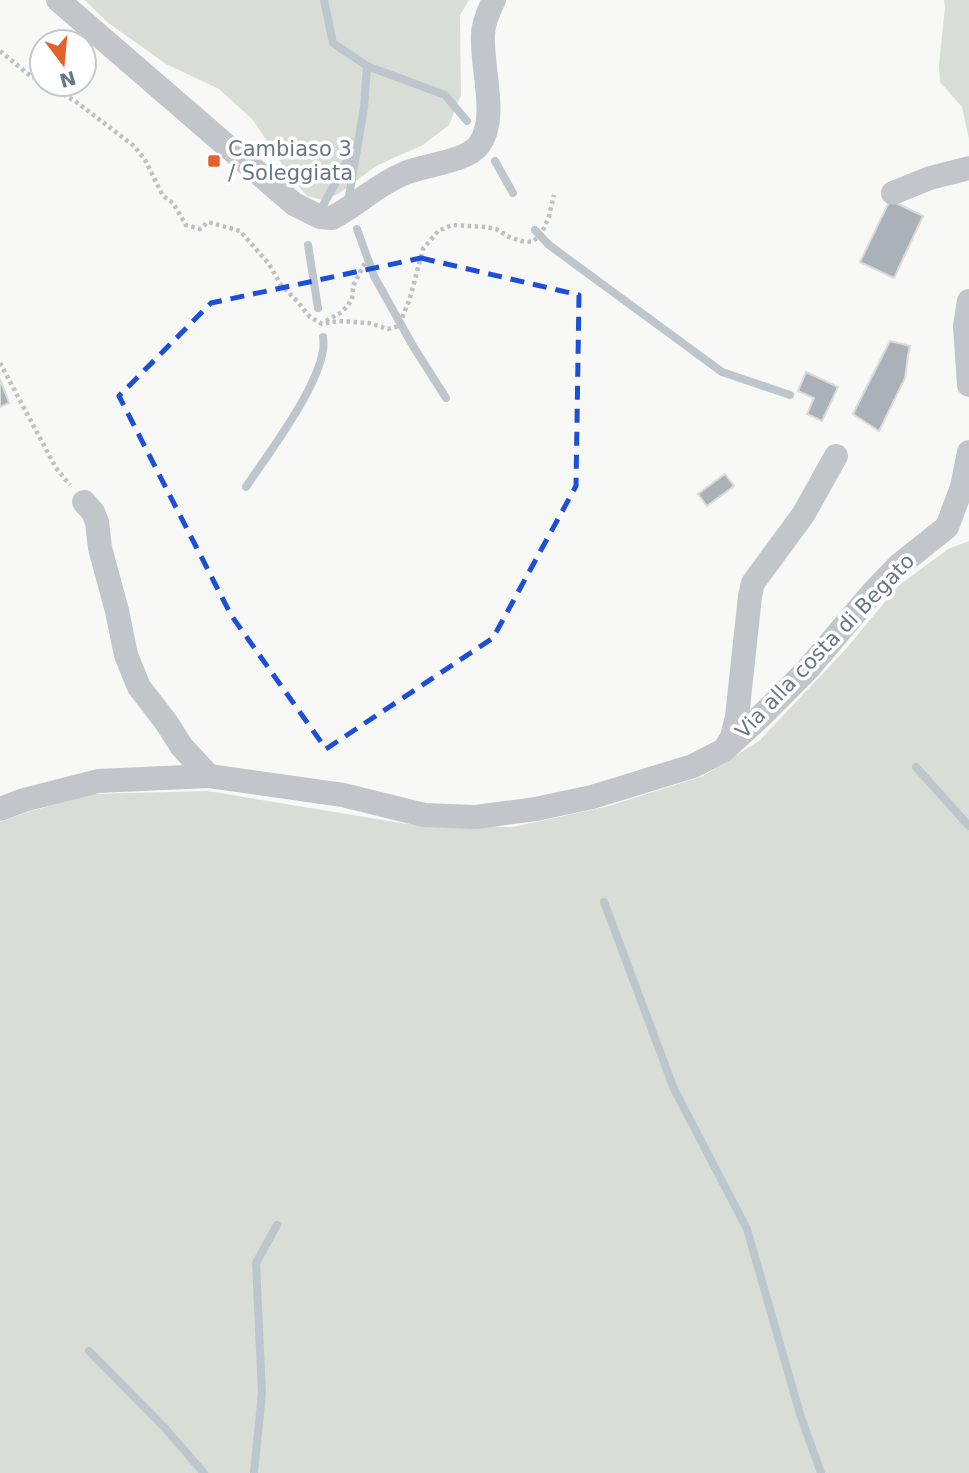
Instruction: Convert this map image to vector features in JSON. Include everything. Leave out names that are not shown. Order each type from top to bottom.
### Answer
[{"type":"street","points":[[58,0],[294,204],[320,217],[331,218],[403,174],[466,156],[478,147],[485,133],[489,113],[483,32],[489,9],[495,0]]},
{"type":"street","points":[[893,193],[930,178],[969,169]]},
{"type":"street","points":[[969,301],[965,326],[969,385]]},
{"type":"street","name":"Via alla costa di Begato","points":[[0,809],[98,781],[209,776],[344,795],[424,815],[476,817],[536,809],[592,797],[693,766],[724,750],[760,718],[807,670],[898,566],[947,527],[962,487],[969,452]]},
{"type":"street","points":[[724,750],[732,737],[737,717],[753,583],[803,515],[836,456]]},
{"type":"street","points":[[84,502],[97,522],[100,548],[126,655],[139,687],[182,747],[209,776]]},
{"type":"path","points":[[0,51],[28,75]]},
{"type":"path","points":[[322,324],[342,312],[352,300],[354,286],[368,257]]},
{"type":"path","points":[[0,363],[55,468],[84,502]]},
{"type":"highlighted area","points":[[421,258],[579,295],[576,486],[493,638],[326,749],[231,615],[119,396],[211,303]]},
{"type":"shaded area","points":[[85,0],[469,0],[460,15],[461,95],[449,125],[423,145],[376,166],[338,194],[323,200],[307,196],[289,175],[253,120],[219,89],[166,64],[107,22]]},
{"type":"shaded area","points":[[944,0],[969,0],[969,139],[962,107],[940,82]]},
{"type":"shaded area","points":[[969,541],[969,1473],[0,1473],[0,822],[91,794],[208,791],[407,824],[513,827],[609,806],[703,776],[759,741],[845,650],[898,586],[948,549]]},
{"type":"building","points":[[890,200],[923,216],[894,278],[860,262]]},
{"type":"building","points":[[890,341],[910,346],[905,378],[879,431],[853,414]]},
{"type":"building","points":[[806,372],[838,387],[822,421],[807,414],[814,398],[798,391]]},
{"type":"building","points":[[0,379],[9,403],[0,407]]},
{"type":"building","points":[[725,474],[734,486],[707,506],[698,494]]},
{"type":"waterway","points":[[324,0],[333,43],[367,66],[445,95],[467,121]]},
{"type":"waterway","points":[[349,196],[364,108],[367,66]]},
{"type":"waterway","points":[[321,209],[353,151]]},
{"type":"waterway","points":[[495,161],[513,193]]},
{"type":"waterway","points":[[357,229],[374,276],[446,398]]},
{"type":"waterway","points":[[535,230],[549,245],[722,372],[790,395]]},
{"type":"waterway","points":[[308,245],[318,308]]},
{"type":"waterway","points":[[246,487],[307,392],[323,353],[323,337]]},
{"type":"waterway","points":[[916,767],[969,826]]},
{"type":"waterway","points":[[604,902],[674,1089],[747,1229],[800,1414],[821,1473]]},
{"type":"waterway","points":[[254,1473],[262,1393],[256,1263],[277,1225]]},
{"type":"waterway","points":[[89,1351],[164,1427],[204,1473]]},
{"type":"place","name":"Cambiaso 3 / Soleggiata","points":[[214,161]]}]
